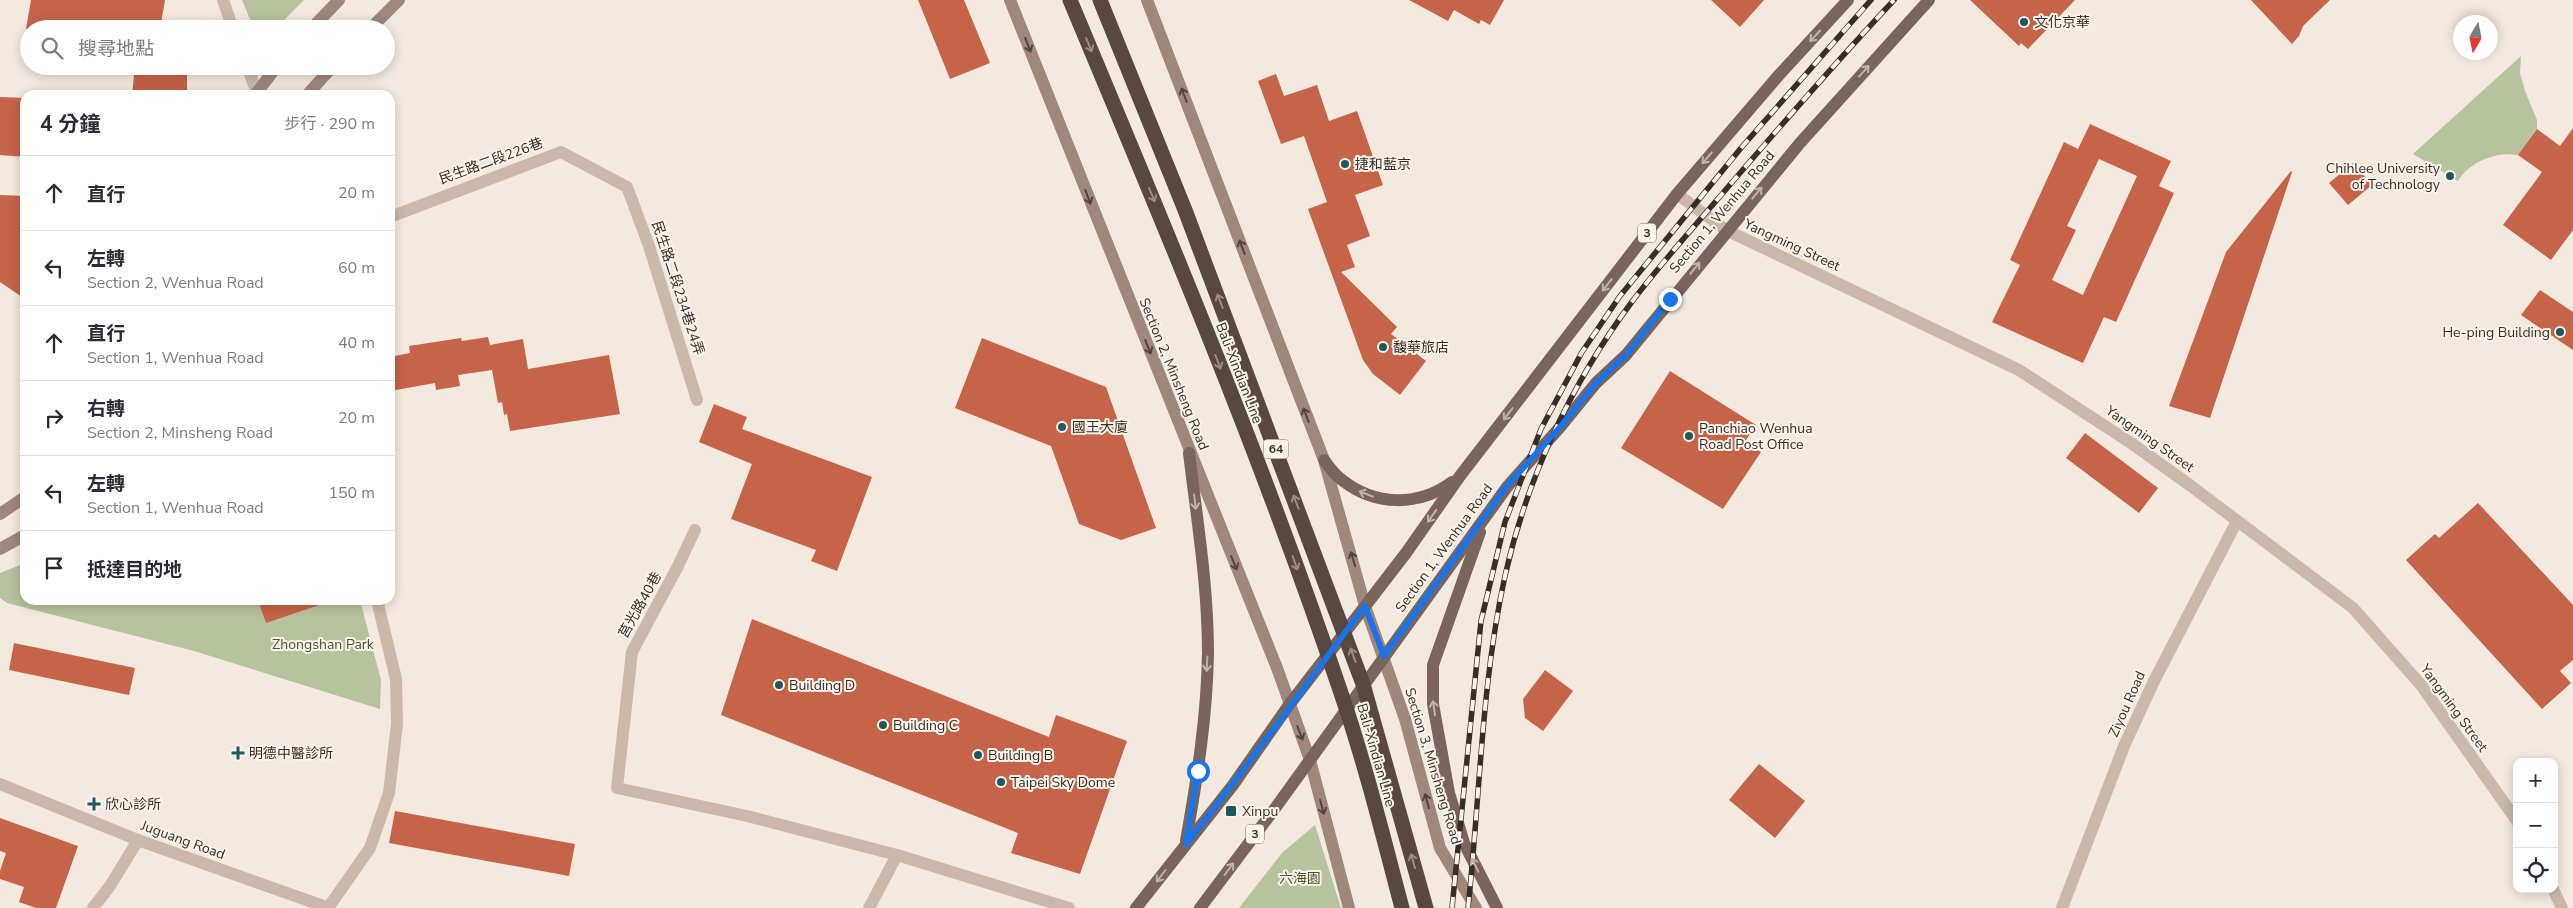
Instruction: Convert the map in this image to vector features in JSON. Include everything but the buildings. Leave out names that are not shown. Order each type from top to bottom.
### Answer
[{"type":"highway","name":"Bali-Xindian Line","points":[[1070,0],[1159,212],[1292,552],[1342,696],[1402,908]]},
{"type":"highway","name":"Bali-Xindian Line","points":[[1100,0],[1185,210],[1364,684],[1426,908]]},
{"type":"main road","points":[[320,20],[339,0]]},
{"type":"main road","points":[[379,20],[399,0]]},
{"type":"main road","name":"Section 2, Minsheng Road","points":[[1010,0],[1189,453],[1277,668],[1310,760]]},
{"type":"main road","points":[[1148,0],[1324,460],[1365,606],[1384,656]]},
{"type":"main road","name":"Section 1, Wenhua Road","points":[[1289,705],[1365,606],[1460,476],[1676,194],[1779,75],[1848,0]]},
{"type":"main road","name":"Section 1, Wenhua Road","points":[[1310,760],[1506,487],[1561,426],[1596,383],[1626,355],[1726,230],[1800,143],[1930,0]]},
{"type":"main road","points":[[259,90],[270,75]]},
{"type":"main road","points":[[311,90],[325,75]]},
{"type":"main road","points":[[1186,844],[1204,724],[1208,653],[1205,580],[1189,453]]},
{"type":"main road","points":[[1324,460],[1341,480],[1363,494],[1388,500],[1406,502],[1439,492],[1460,476]]},
{"type":"main road","points":[[0,514],[20,500]]},
{"type":"main road","points":[[1484,520],[1433,666],[1433,704],[1449,793],[1462,835],[1497,908]]},
{"type":"main road","points":[[0,549],[20,538]]},
{"type":"main road","name":"Section 3, Minsheng Road","points":[[1384,656],[1405,719],[1440,848],[1476,908]]},
{"type":"main road","name":"3","points":[[1136,908],[1233,785],[1289,705]]},
{"type":"main road","points":[[1310,760],[1349,908]]},
{"type":"main road","name":"3","points":[[1200,908],[1310,760]]},
{"type":"street","points":[[223,0],[230,20]]},
{"type":"street","points":[[250,75],[255,90]]},
{"type":"street","name":"民生路二段226巷","points":[[395,214],[561,152],[627,187]]},
{"type":"street","name":"民生路二段234巷24弄","points":[[627,187],[646,238],[697,400]]},
{"type":"street","name":"Yangming Street","points":[[1676,194],[1726,230],[2019,370],[2131,443],[2237,521],[2353,608],[2421,685],[2513,815]]},
{"type":"street","name":"Ziyou Road","points":[[2062,908],[2124,746],[2150,689],[2237,521]]},
{"type":"street","name":"莒光路40巷","points":[[694,530],[678,566],[632,652],[617,788],[747,816],[896,855]]},
{"type":"street","points":[[328,908],[370,848],[390,793],[396,724],[396,679],[378,605]]},
{"type":"street","name":"Juguang Road","points":[[0,784],[138,840],[328,908]]},
{"type":"street","points":[[93,908],[110,886],[138,840]]},
{"type":"street","points":[[869,908],[896,855],[1069,908]]},
{"type":"street","points":[[2555,893],[2562,908]]},
{"type":"green space","points":[[242,0],[304,0],[284,20],[250,20]]},
{"type":"green space","points":[[2521,56],[2520,73],[2537,120],[2537,129],[2518,155],[2492,156],[2484,159],[2469,168],[2458,181],[2413,154]]},
{"type":"green space","name":"Zhongshan Park","points":[[20,565],[20,605],[361,605],[381,680],[380,709],[194,651],[7,603],[0,598],[0,573]]},
{"type":"green space","name":"六海園","points":[[1315,825],[1341,908],[1239,908],[1282,853]]},
{"type":"railway","points":[[1452,908],[1481,621],[1505,522],[1541,429],[1582,352],[1620,296],[1741,148],[1871,0]]},
{"type":"railway","points":[[1468,908],[1486,700],[1497,617],[1514,539],[1539,468],[1554,433],[1589,366],[1642,288],[1789,116],[1894,0]]},
{"type":"place","name":"文化京華","points":[[2024,22]]},
{"type":"place","name":"捷和藍京","points":[[1345,164]]},
{"type":"place","name":"Chihlee University of Technology","points":[[2450,176]]},
{"type":"place","name":"He-ping Building","points":[[2560,332]]},
{"type":"place","name":"馥華旅店","points":[[1383,347]]},
{"type":"place","name":"國王大廈","points":[[1062,427]]},
{"type":"place","name":"Panchiao Wenhua Road Post Office","points":[[1689,436]]},
{"type":"place","name":"Building D","points":[[779,685]]},
{"type":"place","name":"Building C","points":[[883,725]]},
{"type":"place","name":"明德中醫診所","points":[[238,753]]},
{"type":"place","name":"Building B","points":[[978,755]]},
{"type":"place","name":"Taipei Sky Dome","points":[[1001,782]]},
{"type":"place","name":"欣心診所","points":[[94,804]]},
{"type":"place","name":"Xinpu","points":[[1231,811]]},
{"type":"route","points":[[1198,771],[1186,844],[1233,785],[1289,705],[1365,606],[1384,656],[1506,487],[1561,426],[1596,383],[1626,355],[1670,299]]}]
